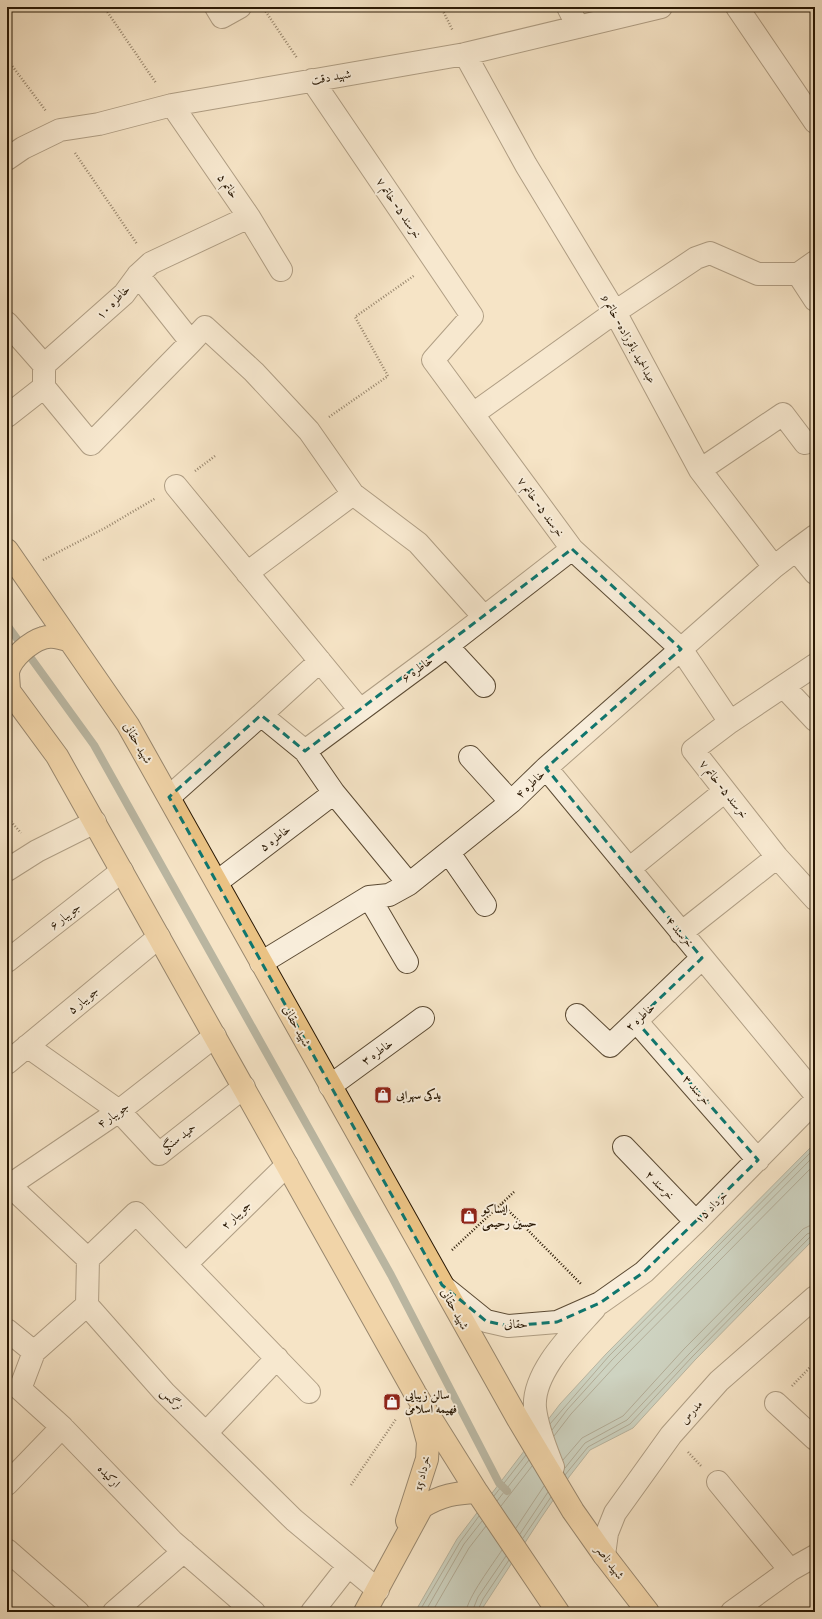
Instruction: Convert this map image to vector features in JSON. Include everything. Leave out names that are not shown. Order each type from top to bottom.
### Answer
[{"type":"main road","name":"شهید حقانی","points":[[7,550],[128,725],[437,1277],[527,1413],[569,1504]]},
{"type":"main road","points":[[70,641],[59,637],[44,637],[30,645],[17,657],[8,672],[8,690],[57,756],[415,1392],[477,1492],[528,1567],[550,1608]]},
{"type":"main road","name":"15 خرداد","points":[[397,1552],[427,1459],[428,1442],[415,1392]]},
{"type":"main road","points":[[365,1612],[422,1507],[438,1498],[454,1494],[477,1492]]},
{"type":"main road","name":"شهید ناصر","points":[[569,1504],[604,1555],[648,1612]]},
{"type":"street","points":[[216,7],[222,17],[240,7]]},
{"type":"street","points":[[568,7],[578,27]]},
{"type":"street","name":"شهید دقت","points":[[7,159],[23,148],[60,130],[99,124],[172,105],[465,54],[660,7]]},
{"type":"street","points":[[737,7],[815,122]]},
{"type":"street","name":"عبدالحمید باقرزاده- خاتم 9","points":[[465,54],[526,164],[615,312],[700,470],[774,567]]},
{"type":"street","name":"خرسند ۵- خاتم ۷","points":[[312,80],[472,316],[433,360],[572,549],[681,649],[730,722],[693,750],[777,857],[815,899]]},
{"type":"street","name":"خاتم ۵","points":[[172,105],[249,217],[282,270]]},
{"type":"street","name":"خاطره ۱۰","points":[[44,365],[124,294],[144,269],[249,217]]},
{"type":"street","points":[[472,414],[615,312],[696,258],[710,253],[758,274],[807,268],[815,300]]},
{"type":"street","points":[[144,269],[191,342]]},
{"type":"street","points":[[7,323],[44,365],[44,387],[91,444],[205,327],[254,372],[309,431],[352,494],[418,543],[484,617]]},
{"type":"street","points":[[7,416],[44,387]]},
{"type":"street","points":[[700,470],[783,414],[812,445]]},
{"type":"street","points":[[176,486],[360,710]]},
{"type":"street","points":[[247,573],[352,494]]},
{"type":"street","points":[[774,567],[815,536]]},
{"type":"street","name":"خاطره ۶","points":[[305,751],[447,646],[572,549]]},
{"type":"street","points":[[796,550],[815,573]]},
{"type":"street","name":"خاطره ۴","points":[[261,963],[369,896],[390,895],[409,884],[511,802],[546,768],[774,567]]},
{"type":"street","points":[[447,646],[484,686]]},
{"type":"street","points":[[169,797],[320,661]]},
{"type":"street","points":[[730,722],[815,665]]},
{"type":"street","points":[[784,687],[815,720]]},
{"type":"street","points":[[261,715],[305,751],[334,793],[409,884]]},
{"type":"street","points":[[470,757],[511,802]]},
{"type":"street","name":"خرسند ۴","points":[[546,768],[815,1094]]},
{"type":"street","points":[[629,869],[725,791]]},
{"type":"street","name":"خاطره ۵","points":[[217,882],[334,793]]},
{"type":"street","points":[[7,870],[38,851],[95,822]]},
{"type":"street","points":[[449,853],[485,905]]},
{"type":"street","points":[[681,933],[777,857]]},
{"type":"street","name":"جویبار ۶","points":[[7,961],[122,871]]},
{"type":"street","points":[[369,896],[407,962]]},
{"type":"street","name":"جویبار ۵","points":[[7,1063],[159,937]]},
{"type":"street","name":"خاطره ۲","points":[[576,1015],[610,1046],[702,958]]},
{"type":"street","name":"خاطره ۳","points":[[330,1086],[423,1018]]},
{"type":"street","name":"خرسند ۳","points":[[636,1021],[758,1160]]},
{"type":"street","name":"جویبار ۴","points":[[8,1186],[119,1111],[215,1036]]},
{"type":"street","points":[[27,1046],[119,1111]]},
{"type":"street","name":"حمید سنگی","points":[[119,1111],[159,1154],[244,1087]]},
{"type":"street","name":"۱۵ خرداد","points":[[600,1303],[644,1272],[758,1160],[815,1101]]},
{"type":"street","name":"خرسند ۲","points":[[624,1147],[696,1222]]},
{"type":"street","name":"جویبار ۲","points":[[186,1264],[287,1165]]},
{"type":"street","points":[[8,1186],[88,1259]]},
{"type":"street","points":[[7,1330],[34,1352],[87,1305],[88,1259],[136,1213],[309,1392]]},
{"type":"street","name":"حقانی","points":[[437,1277],[486,1321],[508,1326],[557,1322],[600,1303]]},
{"type":"street","points":[[527,1413],[543,1373],[568,1338],[600,1303]]},
{"type":"street","name":"نرگس","points":[[87,1305],[164,1392],[294,1520],[378,1590]]},
{"type":"street","name":"مدرس","points":[[604,1555],[607,1533],[615,1513],[671,1435],[729,1372],[811,1307]]},
{"type":"street","name":"ارکیده","points":[[34,1352],[20,1389],[62,1427],[184,1551],[254,1612]]},
{"type":"street","points":[[206,1432],[277,1358]]},
{"type":"street","points":[[776,1403],[815,1439]]},
{"type":"street","points":[[7,1484],[62,1427]]},
{"type":"street","points":[[718,1482],[790,1570]]},
{"type":"street","points":[[7,1550],[78,1612]]},
{"type":"street","points":[[114,1612],[184,1551]]},
{"type":"street","points":[[732,1612],[790,1570],[815,1556]]},
{"type":"street","points":[[312,1612],[348,1566]]},
{"type":"path","points":[[104,7],[172,105]]},
{"type":"path","points":[[263,7],[312,80]]},
{"type":"path","points":[[7,59],[60,130],[119,220],[144,269]]},
{"type":"path","points":[[309,431],[388,376],[355,316],[435,261]]},
{"type":"path","points":[[22,571],[105,528],[176,486],[215,456]]},
{"type":"path","points":[[437,1277],[514,1192]]},
{"type":"path","points":[[502,1204],[600,1303]]},
{"type":"path","points":[[776,1403],[815,1362]]},
{"type":"path","points":[[350,1485],[415,1392]]},
{"type":"path","points":[[671,1435],[718,1482]]},
{"type":"highlighted area","points":[[572,549],[681,649],[546,768],[702,958],[636,1021],[758,1160],[644,1272],[600,1303],[557,1322],[508,1326],[486,1321],[442,1285],[169,797],[261,715],[305,751]]},
{"type":"water","points":[[815,1143],[815,1238],[695,1360],[633,1428],[590,1450],[569,1477],[541,1518],[480,1612],[415,1612],[457,1539],[560,1404],[606,1354]]},
{"type":"waterway","points":[[7,625],[94,745],[391,1275],[499,1483],[507,1491]]},
{"type":"place","name":"یدکی سهرابی","points":[[383,1095]]},
{"type":"place","name":"ایساکو حسین رحیمی","points":[[469,1216]]},
{"type":"place","name":"سالن زیبایی فهیمه اسلامی","points":[[392,1402]]}]
